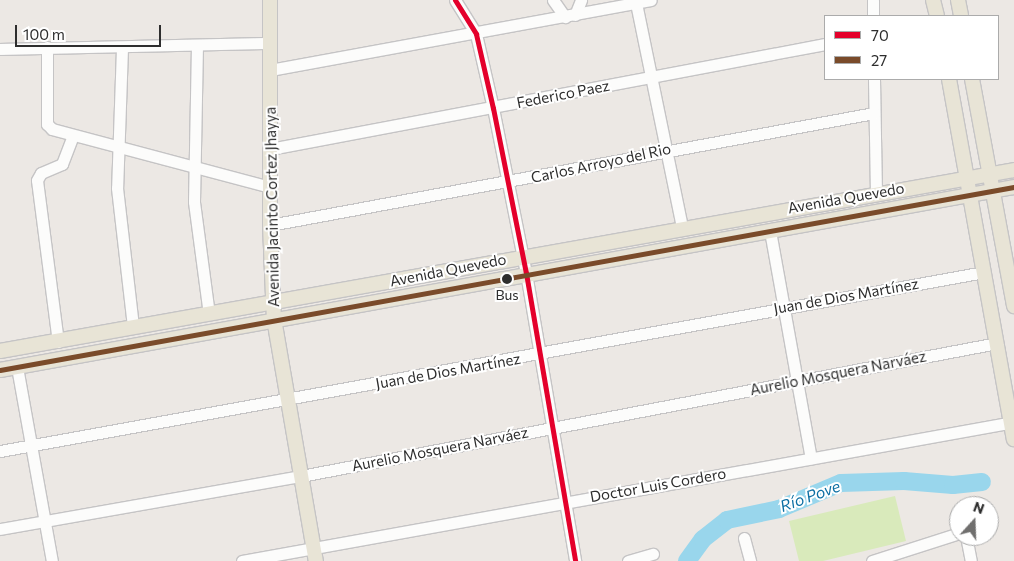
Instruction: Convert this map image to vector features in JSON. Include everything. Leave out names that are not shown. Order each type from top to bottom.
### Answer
[{"type":"main road","name":"Avenida Jacinto Cortez Jhayya","points":[[270,0],[270,225],[274,319],[286,400],[315,554]]},
{"type":"main road","points":[[933,0],[937,15]]},
{"type":"main road","points":[[958,0],[961,15]]},
{"type":"main road","points":[[949,80],[1013,423],[1014,439]]},
{"type":"main road","points":[[972,80],[1014,306]]},
{"type":"main road","name":"Avenida Quevedo","points":[[0,351],[58,342],[682,227],[1014,170]]},
{"type":"main road","name":"Avenida Quevedo","points":[[0,370],[526,273],[1014,187]]},
{"type":"street","points":[[455,0],[476,34],[494,108],[526,273],[574,561]]},
{"type":"street","points":[[553,0],[570,16]]},
{"type":"street","points":[[570,16],[581,0]]},
{"type":"street","points":[[270,70],[476,34],[651,0]]},
{"type":"street","points":[[873,0],[873,15]]},
{"type":"street","points":[[636,3],[682,227]]},
{"type":"street","points":[[0,49],[47,47],[122,48],[270,43]]},
{"type":"street","name":"Federico Paez","points":[[270,149],[824,44]]},
{"type":"street","points":[[197,45],[194,202],[209,314]]},
{"type":"street","points":[[47,47],[47,124],[52,130],[270,188]]},
{"type":"street","points":[[122,48],[117,188],[133,327]]},
{"type":"street","points":[[874,80],[876,193]]},
{"type":"street","name":"Carlos Arroyo del Rio","points":[[270,225],[507,182],[666,149],[874,113]]},
{"type":"street","points":[[58,342],[37,180],[41,173],[59,168],[73,136]]},
{"type":"street","points":[[770,231],[800,381],[811,458]]},
{"type":"street","name":"Juan de Dios Martínez","points":[[0,451],[984,272]]},
{"type":"street","name":"Aurelio Mosquera Narváez","points":[[0,528],[301,476],[997,343]]},
{"type":"street","points":[[17,367],[52,561]]},
{"type":"street","name":"Doctor Luis Cordero","points":[[242,561],[315,554],[563,502],[1013,423]]},
{"type":"street","points":[[872,561],[949,537]]},
{"type":"street","points":[[744,538],[750,561]]},
{"type":"street","points":[[968,546],[971,561]]},
{"type":"street","points":[[628,561],[653,554]]},
{"type":"green space","points":[[895,496],[906,541],[823,561],[799,561],[789,521]]},
{"type":"waterway","name":"Río Pove","points":[[687,561],[703,539],[727,520],[779,509],[841,483],[904,481],[953,485],[982,482]]},
{"type":"transit line","name":"70","points":[[455,0],[476,34],[493,108],[526,273],[575,561]]},
{"type":"transit line","name":"27","points":[[0,370],[1014,187]]},
{"type":"place","name":"Bus","points":[[507,279]]}]
